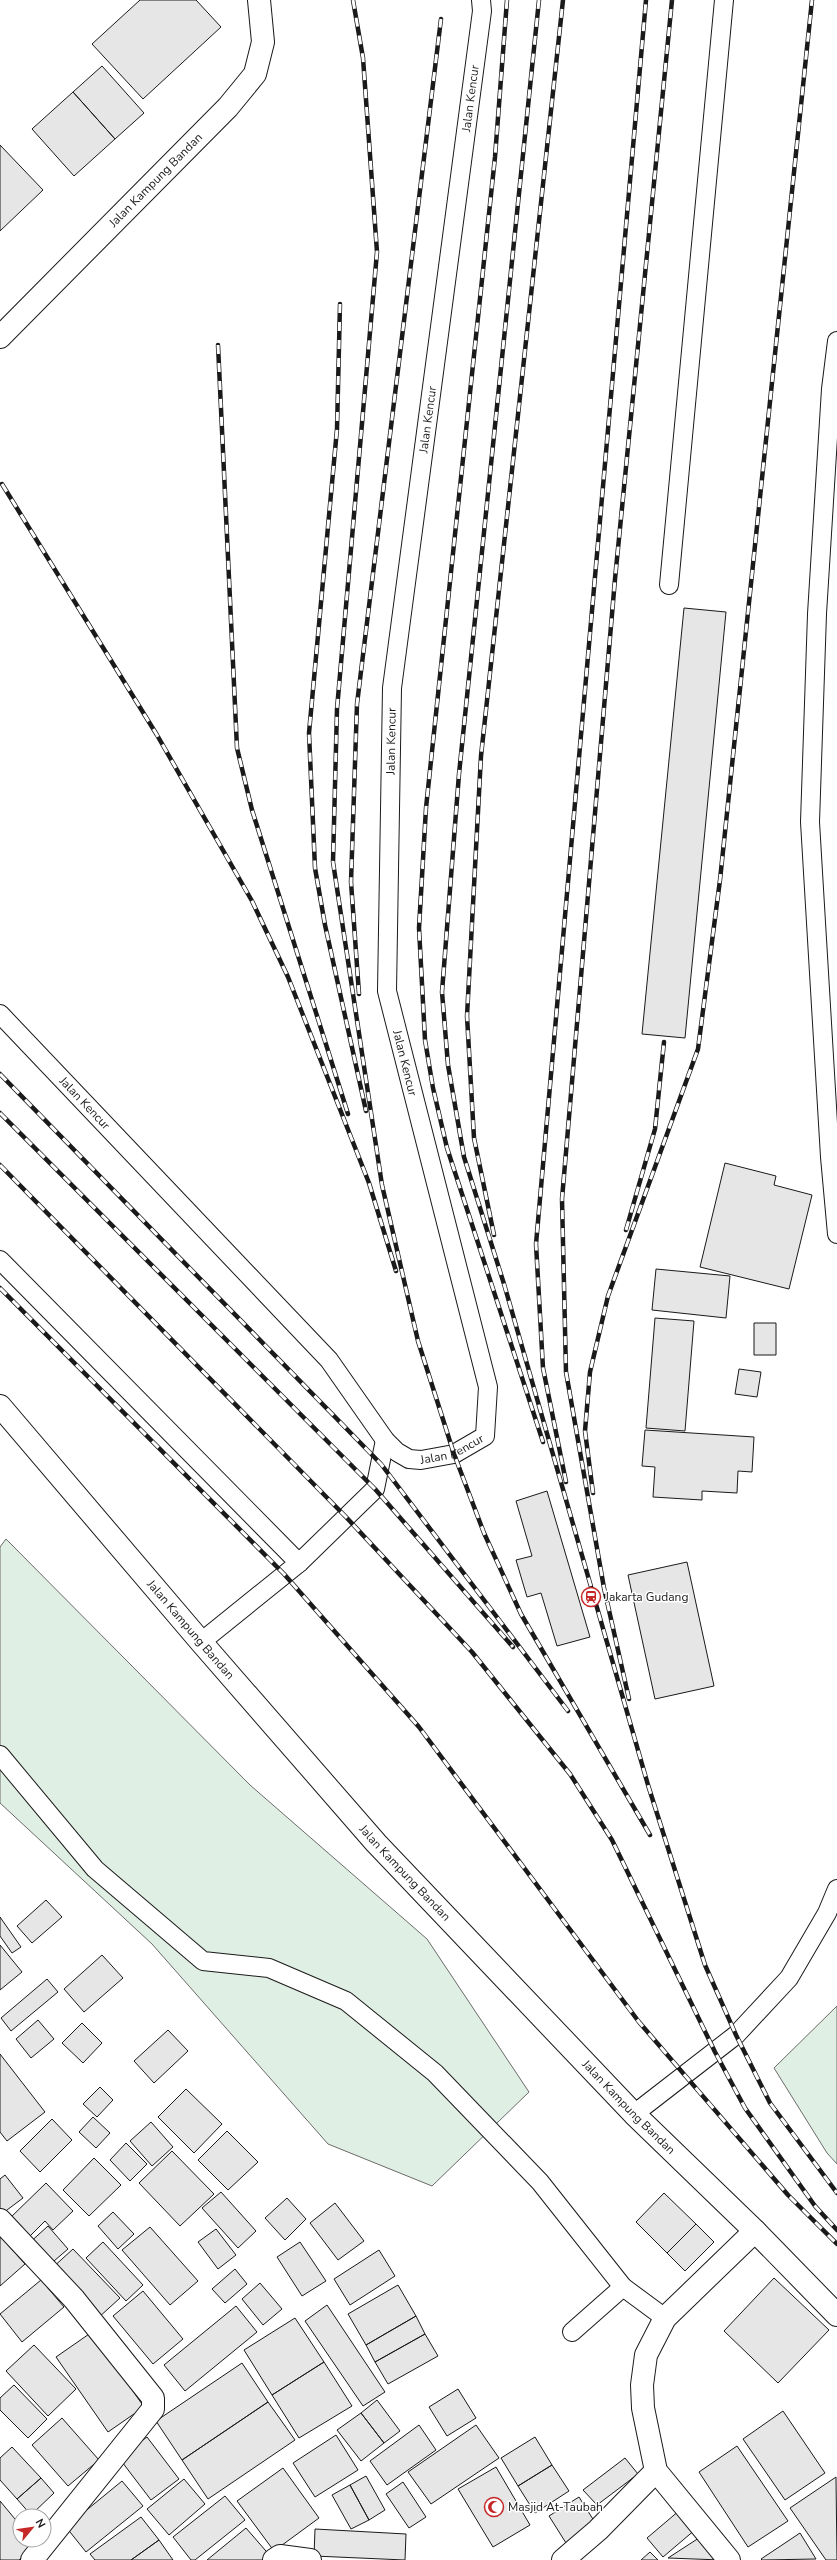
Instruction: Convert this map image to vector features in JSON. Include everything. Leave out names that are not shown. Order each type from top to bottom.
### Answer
[{"type":"street","name":"Jalan Kampung Bandan","points":[[0,337],[228,107],[254,74],[263,42],[258,0]]},
{"type":"street","name":"Jalan Kampung Bandan","points":[[0,1406],[201,1642],[376,1843],[634,2114],[755,2231],[837,2315]]},
{"type":"street","points":[[0,2220],[74,2299],[153,2398],[154,2404],[153,2409],[32,2560]]},
{"type":"street","points":[[729,2560],[656,2471],[644,2416],[642,2385],[646,2355],[665,2318],[755,2231]]},
{"type":"street","points":[[563,2560],[588,2539],[656,2471]]},
{"type":"street","points":[[274,2560],[280,2556],[310,2560]]},
{"type":"lane","name":"Jalan Kencur","points":[[0,1014],[329,1360],[384,1440],[409,1459],[421,1460],[454,1454],[485,1436],[488,1387],[387,991],[392,688],[482,11],[481,0]]},
{"type":"lane","points":[[669,585],[724,0]]},
{"type":"lane","points":[[837,341],[831,389],[817,614],[810,822],[830,1157],[837,1234]]},
{"type":"lane","points":[[0,1260],[299,1563]]},
{"type":"lane","points":[[201,1642],[299,1563],[375,1489],[384,1440]]},
{"type":"lane","points":[[0,1755],[96,1869],[203,1961],[269,1968],[346,2001],[435,2073],[540,2182],[623,2287],[665,2318]]},
{"type":"lane","points":[[634,2114],[736,2035],[789,1978],[827,1913],[837,1889]]},
{"type":"lane","points":[[572,2332],[623,2287]]},
{"type":"green space","points":[[6,1539],[250,1785],[427,1939],[529,2092],[432,2186],[328,2144],[152,1944],[0,1803],[0,1547]]},
{"type":"green space","points":[[837,2006],[837,2164],[827,2153],[774,2068]]},
{"type":"building","points":[[140,0],[196,0],[221,27],[143,99],[92,44]]},
{"type":"building","points":[[102,66],[144,113],[115,139],[73,92]]},
{"type":"building","points":[[73,92],[115,139],[74,176],[32,129]]},
{"type":"building","points":[[0,145],[43,190],[0,231]]},
{"type":"building","points":[[684,608],[726,612],[685,1038],[642,1034]]},
{"type":"building","points":[[725,1163],[776,1176],[774,1185],[812,1195],[789,1289],[700,1267]]},
{"type":"building","points":[[656,1269],[730,1276],[726,1318],[652,1310]]},
{"type":"building","points":[[655,1318],[694,1321],[685,1431],[646,1428]]},
{"type":"building","points":[[754,1323],[776,1323],[776,1355],[754,1355]]},
{"type":"building","points":[[739,1369],[761,1372],[757,1397],[735,1394]]},
{"type":"building","points":[[645,1430],[754,1437],[752,1472],[738,1471],[737,1493],[702,1491],[702,1500],[653,1497],[655,1467],[642,1466]]},
{"type":"building","points":[[547,1491],[590,1637],[557,1646],[541,1593],[527,1597],[516,1560],[532,1556],[516,1501]]},
{"type":"building","points":[[687,1562],[714,1686],[655,1699],[628,1575]]},
{"type":"building","points":[[46,1900],[62,1917],[32,1943],[17,1926]]},
{"type":"building","points":[[0,1917],[21,1947],[12,1953],[0,1936]]},
{"type":"building","points":[[0,1945],[22,1972],[0,1990]]},
{"type":"building","points":[[102,1955],[123,1978],[84,2012],[64,1989]]},
{"type":"building","points":[[47,1979],[58,1992],[11,2031],[1,2018]]},
{"type":"building","points":[[38,2020],[54,2039],[31,2058],[16,2039]]},
{"type":"building","points":[[82,2023],[102,2043],[83,2063],[62,2043]]},
{"type":"building","points":[[168,2030],[188,2051],[154,2083],[134,2061]]},
{"type":"building","points":[[0,2054],[45,2112],[7,2141],[0,2132]]},
{"type":"building","points":[[100,2087],[113,2100],[97,2117],[83,2104]]},
{"type":"building","points":[[186,2089],[222,2124],[194,2153],[158,2117]]},
{"type":"building","points":[[93,2117],[110,2133],[96,2148],[79,2132]]},
{"type":"building","points":[[52,2119],[72,2140],[40,2172],[20,2151]]},
{"type":"building","points":[[151,2122],[173,2147],[152,2166],[130,2141]]},
{"type":"building","points":[[227,2131],[258,2162],[228,2190],[198,2160]]},
{"type":"building","points":[[126,2143],[147,2164],[130,2181],[110,2160]]},
{"type":"building","points":[[172,2151],[214,2194],[180,2226],[139,2183]]},
{"type":"building","points":[[94,2158],[121,2185],[89,2216],[63,2190]]},
{"type":"building","points":[[5,2175],[23,2198],[3,2213],[0,2209],[0,2179]]},
{"type":"building","points":[[46,2183],[73,2211],[53,2230],[45,2221],[27,2239],[8,2220]]},
{"type":"building","points":[[221,2192],[256,2231],[238,2248],[202,2208]]},
{"type":"building","points":[[664,2193],[696,2224],[667,2253],[636,2222]]},
{"type":"building","points":[[287,2198],[306,2219],[285,2240],[265,2218]]},
{"type":"building","points":[[335,2203],[364,2241],[338,2260],[310,2223]]},
{"type":"building","points":[[113,2212],[134,2234],[118,2249],[98,2226]]},
{"type":"building","points":[[696,2224],[714,2242],[685,2271],[667,2253]]},
{"type":"building","points":[[48,2226],[68,2249],[47,2267],[27,2245]]},
{"type":"building","points":[[150,2227],[198,2281],[170,2305],[122,2250]]},
{"type":"building","points":[[216,2229],[236,2255],[218,2269],[198,2242]]},
{"type":"building","points":[[0,2236],[25,2264],[0,2286]]},
{"type":"building","points":[[103,2242],[143,2285],[126,2301],[86,2258]]},
{"type":"building","points":[[300,2242],[326,2281],[302,2296],[277,2257]]},
{"type":"building","points":[[73,2249],[120,2298],[98,2318],[51,2269]]},
{"type":"building","points":[[379,2250],[395,2276],[350,2305],[334,2279]]},
{"type":"building","points":[[235,2269],[247,2284],[225,2303],[212,2289]]},
{"type":"building","points":[[774,2278],[829,2330],[778,2383],[724,2331]]},
{"type":"building","points":[[41,2280],[64,2307],[22,2342],[0,2314]]},
{"type":"building","points":[[260,2283],[282,2309],[263,2325],[242,2299]]},
{"type":"building","points":[[398,2285],[416,2316],[366,2345],[348,2314]]},
{"type":"building","points":[[143,2291],[183,2339],[153,2364],[113,2316]]},
{"type":"building","points":[[327,2305],[385,2392],[363,2406],[305,2321]]},
{"type":"building","points":[[236,2306],[257,2332],[185,2391],[164,2365]]},
{"type":"building","points":[[416,2316],[425,2334],[375,2362],[366,2345]]},
{"type":"building","points":[[295,2318],[324,2362],[272,2395],[244,2350]]},
{"type":"building","points":[[92,2332],[144,2407],[108,2432],[56,2357]]},
{"type":"building","points":[[425,2334],[438,2356],[388,2384],[375,2362]]},
{"type":"building","points":[[34,2345],[76,2389],[48,2416],[6,2371]]},
{"type":"building","points":[[324,2362],[352,2406],[299,2438],[272,2395]]},
{"type":"building","points":[[242,2363],[268,2402],[182,2460],[156,2421]]},
{"type":"building","points":[[14,2385],[47,2419],[28,2438],[0,2410],[0,2398]]},
{"type":"building","points":[[458,2389],[476,2418],[447,2436],[429,2407]]},
{"type":"building","points":[[377,2400],[400,2431],[384,2443],[361,2413]]},
{"type":"building","points":[[268,2402],[295,2440],[208,2499],[182,2460]]},
{"type":"building","points":[[783,2411],[825,2473],[785,2500],[743,2439]]},
{"type":"building","points":[[361,2413],[384,2443],[361,2461],[337,2430]]},
{"type":"building","points":[[62,2418],[99,2460],[68,2486],[32,2445]]},
{"type":"building","points":[[419,2425],[436,2450],[387,2485],[370,2461]]},
{"type":"building","points":[[476,2425],[499,2458],[431,2504],[408,2472]]},
{"type":"building","points":[[336,2435],[358,2470],[315,2497],[293,2463]]},
{"type":"building","points":[[147,2437],[179,2479],[151,2500],[119,2458]]},
{"type":"building","points":[[535,2437],[552,2465],[518,2486],[501,2458]]},
{"type":"building","points":[[737,2446],[788,2521],[748,2547],[699,2472]]},
{"type":"building","points":[[12,2447],[41,2478],[17,2499],[0,2480],[0,2458]]},
{"type":"building","points":[[625,2458],[638,2474],[597,2505],[583,2490]]},
{"type":"building","points":[[552,2465],[569,2491],[535,2513],[518,2486]]},
{"type":"building","name":"Masjid At-Taubah","points":[[496,2467],[530,2525],[493,2547],[458,2489]]},
{"type":"building","points":[[283,2468],[319,2518],[274,2551],[237,2501]]},
{"type":"building","points":[[366,2476],[385,2510],[369,2520],[350,2485]]},
{"type":"building","points":[[836,2477],[837,2560],[826,2560],[790,2508]]},
{"type":"building","points":[[41,2478],[54,2493],[38,2508],[25,2508],[17,2499]]},
{"type":"building","points":[[184,2479],[205,2504],[169,2535],[147,2509]]},
{"type":"building","points":[[122,2481],[143,2506],[86,2552],[66,2527]]},
{"type":"building","points":[[403,2482],[426,2517],[409,2528],[386,2494]]},
{"type":"building","points":[[350,2485],[369,2520],[351,2529],[332,2495]]},
{"type":"building","points":[[225,2496],[245,2520],[195,2560],[191,2560],[173,2537]]},
{"type":"building","points":[[579,2497],[596,2524],[566,2543],[549,2516]]},
{"type":"building","points":[[0,2501],[12,2515],[12,2548],[33,2548],[19,2560],[0,2560]]},
{"type":"building","points":[[680,2510],[696,2529],[663,2557],[647,2538]]},
{"type":"building","points":[[141,2517],[159,2540],[131,2560],[95,2560],[90,2554]]},
{"type":"building","points":[[246,2528],[272,2558],[270,2560],[207,2560]]},
{"type":"building","points":[[315,2529],[406,2534],[405,2560],[314,2556]]},
{"type":"building","points":[[800,2533],[816,2559],[761,2559]]},
{"type":"building","points":[[702,2536],[721,2560],[668,2558]]},
{"type":"building","points":[[159,2540],[173,2560],[131,2560]]},
{"type":"building","points":[[650,2552],[658,2560],[641,2560]]},
{"type":"railway","points":[[353,0],[363,58],[377,252],[337,709],[333,862],[382,1185],[418,1341],[454,1454],[484,1533],[521,1614],[650,1835]]},
{"type":"railway","points":[[507,0],[495,157],[426,808],[419,928],[425,1040],[433,1088],[447,1148],[543,1442]]},
{"type":"railway","points":[[539,0],[459,774],[442,992],[448,1065],[464,1157],[504,1284],[648,1785],[705,1965],[736,2035],[770,2103],[837,2193]]},
{"type":"railway","points":[[494,1235],[474,1138],[467,1016],[481,756],[563,0]]},
{"type":"railway","points":[[566,1482],[543,1368],[536,1244],[646,0]]},
{"type":"railway","points":[[629,1699],[604,1588],[566,1372],[562,1199],[615,579],[672,0]]},
{"type":"railway","points":[[593,1493],[585,1431],[590,1372],[608,1296],[698,1049],[720,880],[812,0]]},
{"type":"railway","points":[[359,994],[351,882],[357,704],[441,19]]},
{"type":"railway","points":[[340,304],[337,429],[309,733],[315,868],[325,925],[366,1111]]},
{"type":"railway","points":[[218,345],[237,748],[252,810],[348,1114]]},
{"type":"railway","points":[[2,484],[157,735],[252,901],[288,977],[369,1183],[396,1271]]},
{"type":"railway","points":[[626,1230],[655,1129],[664,1042]]},
{"type":"railway","points":[[0,1074],[381,1464],[568,1711]]},
{"type":"railway","points":[[0,1113],[375,1489],[513,1647]]},
{"type":"railway","points":[[0,1165],[346,1517],[472,1652],[570,1774],[612,1840],[715,2052],[745,2108],[815,2206],[837,2230]]},
{"type":"railway","points":[[0,1288],[284,1574],[419,1727],[639,2022],[788,2195],[837,2244]]},
{"type":"place","name":"Jakarta Gudang","points":[[591,1597]]},
{"type":"place","name":"Masjid At-Taubah","points":[[494,2507]]}]
